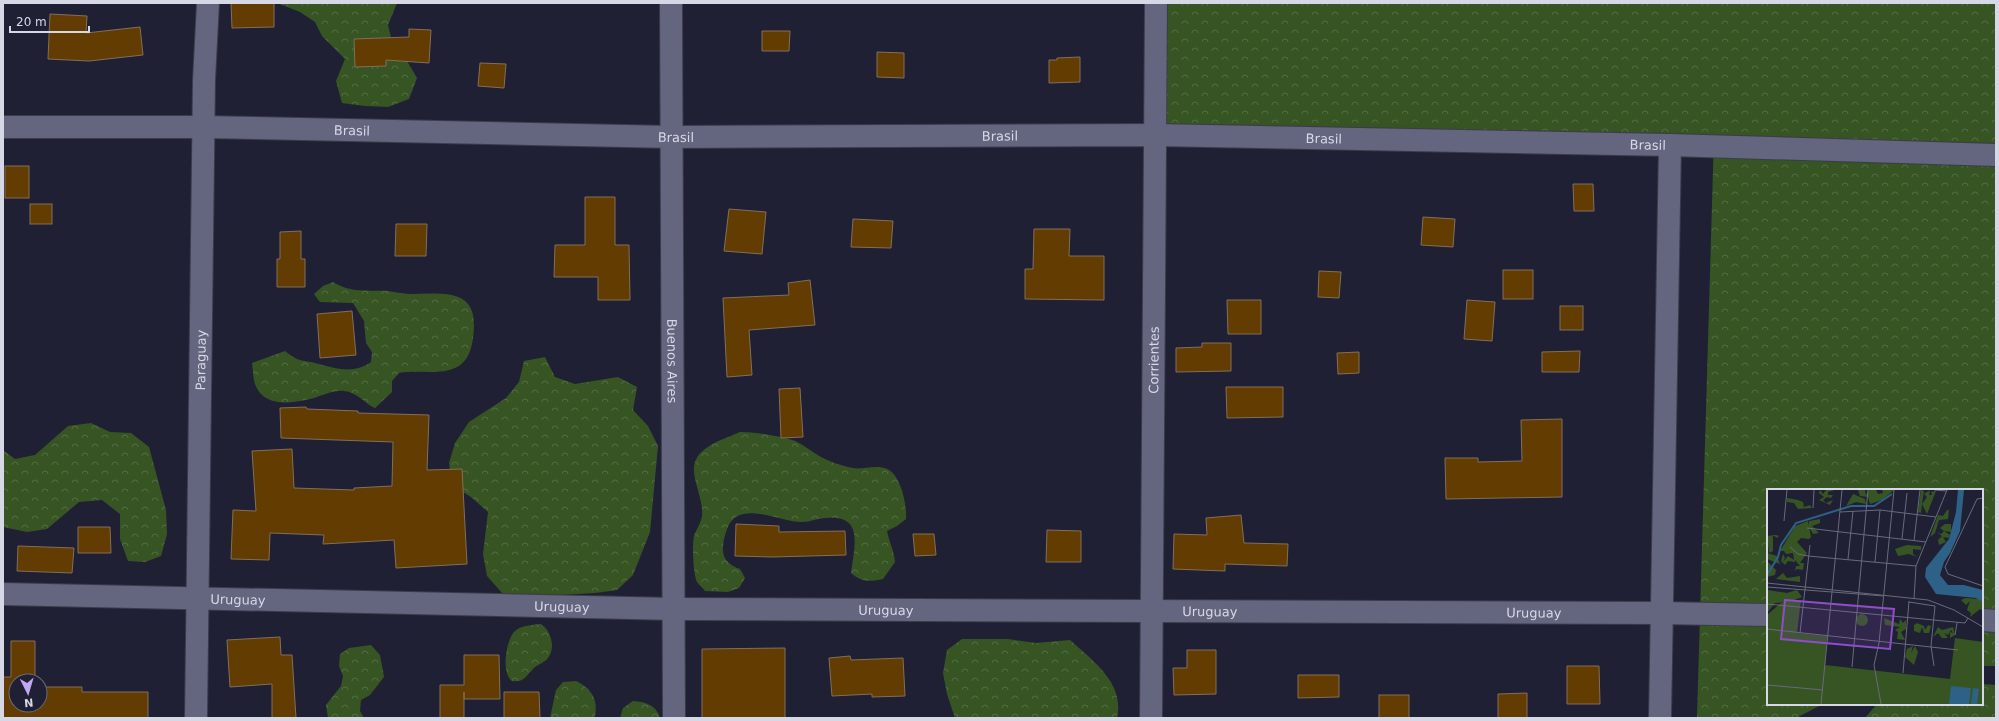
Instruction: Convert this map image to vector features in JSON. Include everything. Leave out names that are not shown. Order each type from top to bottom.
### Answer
[{"type":"street","name":"Paraguay","points":[[196,718],[204,127],[208,3]]},
{"type":"street","name":"Buenos Aires","points":[[671,3],[674,718]]},
{"type":"street","name":"Corrientes","points":[[1151,718],[1156,3]]},
{"type":"street","name":"Brasil","points":[[3,127],[204,127],[671,137],[1155,135],[1670,145],[1996,155]]},
{"type":"street","points":[[1660,718],[1670,145]]},
{"type":"street","name":"Uruguay","points":[[3,594],[674,609],[1661,613],[1767,615]]},
{"type":"street","points":[[1983,620],[1996,621]]},
{"type":"green space","points":[[277,3],[397,3],[388,25],[393,46],[407,61],[417,78],[409,99],[388,107],[342,103],[336,81],[345,59],[322,36],[315,22],[300,12]]},
{"type":"green space","points":[[1167,3],[1996,3],[1996,666],[1983,666],[1983,489],[1767,489],[1767,705],[1821,705],[1796,718],[1697,718],[1714,136],[1166,125]]},
{"type":"green space","points":[[333,282],[346,288],[366,291],[388,291],[409,294],[440,294],[452,295],[461,298],[468,304],[473,313],[474,326],[472,344],[468,356],[461,364],[453,369],[432,372],[399,373],[392,381],[392,392],[375,408],[353,393],[344,391],[333,392],[306,400],[289,402],[273,401],[265,397],[259,392],[255,384],[252,363],[285,351],[298,360],[339,369],[358,368],[371,362],[372,352],[366,343],[364,321],[353,303],[320,302],[314,294],[323,286]]},
{"type":"green space","points":[[545,357],[555,377],[575,384],[618,377],[637,387],[633,410],[648,426],[658,446],[650,532],[633,575],[617,590],[595,593],[525,597],[503,594],[487,576],[483,554],[488,512],[471,497],[452,485],[449,463],[455,443],[469,422],[506,398],[519,382],[524,361]]},
{"type":"green space","points":[[91,423],[110,432],[131,433],[149,447],[166,510],[167,534],[161,556],[145,562],[128,561],[120,539],[120,514],[102,500],[79,502],[47,529],[27,532],[3,527],[3,450],[15,459],[35,455],[68,426]]},
{"type":"green space","points":[[740,432],[782,437],[795,441],[825,459],[845,466],[853,468],[879,467],[892,472],[896,477],[902,491],[906,519],[887,531],[895,562],[883,579],[874,581],[862,580],[851,573],[855,544],[852,527],[847,521],[838,518],[826,518],[802,522],[750,513],[740,515],[732,520],[727,529],[723,545],[725,559],[733,566],[740,569],[745,578],[739,588],[728,592],[705,591],[697,582],[694,566],[694,536],[702,516],[701,502],[694,474],[695,462],[702,451],[714,443]]},
{"type":"green space","points":[[541,624],[550,635],[552,649],[550,654],[544,662],[535,667],[523,679],[520,681],[512,681],[509,677],[506,664],[507,649],[511,636],[520,628]]},
{"type":"green space","points":[[962,639],[1008,639],[1036,643],[1070,640],[1097,665],[1112,683],[1118,705],[1117,718],[955,718],[947,694],[943,673],[947,650]]},
{"type":"green space","points":[[371,645],[380,655],[384,677],[370,695],[361,700],[360,711],[364,718],[328,718],[326,705],[341,686],[343,676],[339,666],[340,654],[349,648]]},
{"type":"green space","points":[[576,681],[586,687],[593,695],[596,705],[595,717],[550,718],[556,690],[563,682]]},
{"type":"green space","points":[[1983,684],[1996,685],[1996,718],[1865,718],[1876,705],[1983,705]]},
{"type":"green space","points":[[633,701],[650,705],[656,710],[660,718],[620,718],[623,708]]},
{"type":"building","points":[[231,3],[274,3],[274,27],[232,28]]},
{"type":"building","points":[[50,14],[87,16],[86,33],[140,27],[143,55],[89,61],[48,59]]},
{"type":"building","points":[[409,29],[431,30],[429,63],[386,60],[386,66],[355,67],[354,39],[409,37]]},
{"type":"building","points":[[762,31],[790,31],[789,51],[762,51]]},
{"type":"building","points":[[877,52],[904,53],[904,78],[877,77]]},
{"type":"building","points":[[1080,57],[1080,82],[1049,83],[1049,60],[1057,60],[1057,58]]},
{"type":"building","points":[[480,63],[506,64],[504,88],[478,86]]},
{"type":"building","points":[[5,166],[29,166],[29,198],[5,198]]},
{"type":"building","points":[[1573,184],[1593,184],[1594,211],[1574,211]]},
{"type":"building","points":[[585,197],[615,197],[615,245],[629,245],[630,300],[598,300],[598,277],[554,277],[555,245],[585,245]]},
{"type":"building","points":[[30,204],[52,204],[52,224],[30,224]]},
{"type":"building","points":[[729,209],[766,212],[762,254],[724,251]]},
{"type":"building","points":[[1423,217],[1455,219],[1453,247],[1421,245]]},
{"type":"building","points":[[853,219],[893,221],[891,248],[851,247]]},
{"type":"building","points":[[396,224],[427,224],[426,256],[395,256]]},
{"type":"building","points":[[1034,229],[1070,229],[1069,256],[1104,256],[1104,300],[1025,299],[1025,269],[1033,269]]},
{"type":"building","points":[[301,231],[301,259],[305,259],[305,287],[277,287],[277,259],[280,259],[280,232]]},
{"type":"building","points":[[1503,270],[1533,270],[1533,299],[1503,299]]},
{"type":"building","points":[[1319,271],[1341,272],[1339,298],[1318,297]]},
{"type":"building","points":[[810,280],[815,325],[749,330],[752,375],[727,377],[723,298],[789,295],[788,283]]},
{"type":"building","points":[[1227,300],[1261,300],[1261,334],[1228,334]]},
{"type":"building","points":[[1467,300],[1495,302],[1492,341],[1464,339]]},
{"type":"building","points":[[1560,306],[1583,306],[1583,330],[1560,330]]},
{"type":"building","points":[[352,311],[356,355],[320,358],[317,314]]},
{"type":"building","points":[[1202,343],[1231,343],[1231,371],[1176,372],[1176,348],[1202,347]]},
{"type":"building","points":[[1580,351],[1579,372],[1542,372],[1542,352]]},
{"type":"building","points":[[1359,352],[1359,373],[1338,374],[1337,353]]},
{"type":"building","points":[[1226,387],[1283,387],[1283,417],[1227,418]]},
{"type":"building","points":[[800,388],[803,437],[781,438],[779,389]]},
{"type":"building","points":[[306,407],[307,409],[358,411],[358,413],[429,415],[427,470],[462,469],[467,564],[396,568],[394,540],[323,544],[324,535],[270,533],[269,560],[231,559],[233,510],[256,511],[252,451],[292,449],[294,488],[354,490],[354,488],[392,486],[393,442],[281,438],[280,408]]},
{"type":"building","points":[[1562,419],[1562,497],[1446,499],[1445,458],[1478,458],[1478,462],[1522,461],[1521,420]]},
{"type":"building","points":[[1241,515],[1244,543],[1288,544],[1287,566],[1225,564],[1225,571],[1173,569],[1174,534],[1207,535],[1206,518]]},
{"type":"building","points":[[736,524],[779,526],[779,532],[845,531],[846,555],[772,557],[735,556]]},
{"type":"building","points":[[78,527],[110,527],[111,553],[78,553]]},
{"type":"building","points":[[1047,530],[1081,531],[1081,562],[1046,562]]},
{"type":"building","points":[[913,534],[934,534],[936,555],[915,556]]},
{"type":"building","points":[[18,546],[74,548],[72,573],[17,571]]},
{"type":"building","points":[[280,637],[281,655],[292,655],[296,718],[272,718],[272,684],[230,687],[227,640]]},
{"type":"building","points":[[11,641],[35,641],[35,673],[11,673]]},
{"type":"building","points":[[785,648],[785,718],[702,718],[702,649]]},
{"type":"building","points":[[1187,650],[1216,650],[1216,694],[1174,695],[1173,668],[1187,668]]},
{"type":"building","points":[[464,655],[499,655],[500,699],[464,699],[464,718],[440,718],[440,685],[464,685]]},
{"type":"building","points":[[850,656],[851,660],[903,658],[905,696],[872,697],[872,694],[832,696],[829,658]]},
{"type":"building","points":[[1567,666],[1599,666],[1600,704],[1567,704]]},
{"type":"building","points":[[1298,675],[1339,675],[1339,697],[1298,698]]},
{"type":"building","points":[[3,677],[8,677],[8,713],[48,713],[48,687],[82,687],[82,692],[148,692],[148,718],[3,718]]},
{"type":"building","points":[[504,692],[539,692],[540,718],[504,718]]},
{"type":"building","points":[[1527,693],[1527,718],[1498,718],[1498,694]]},
{"type":"building","points":[[1379,695],[1409,695],[1409,718],[1379,718]]}]
